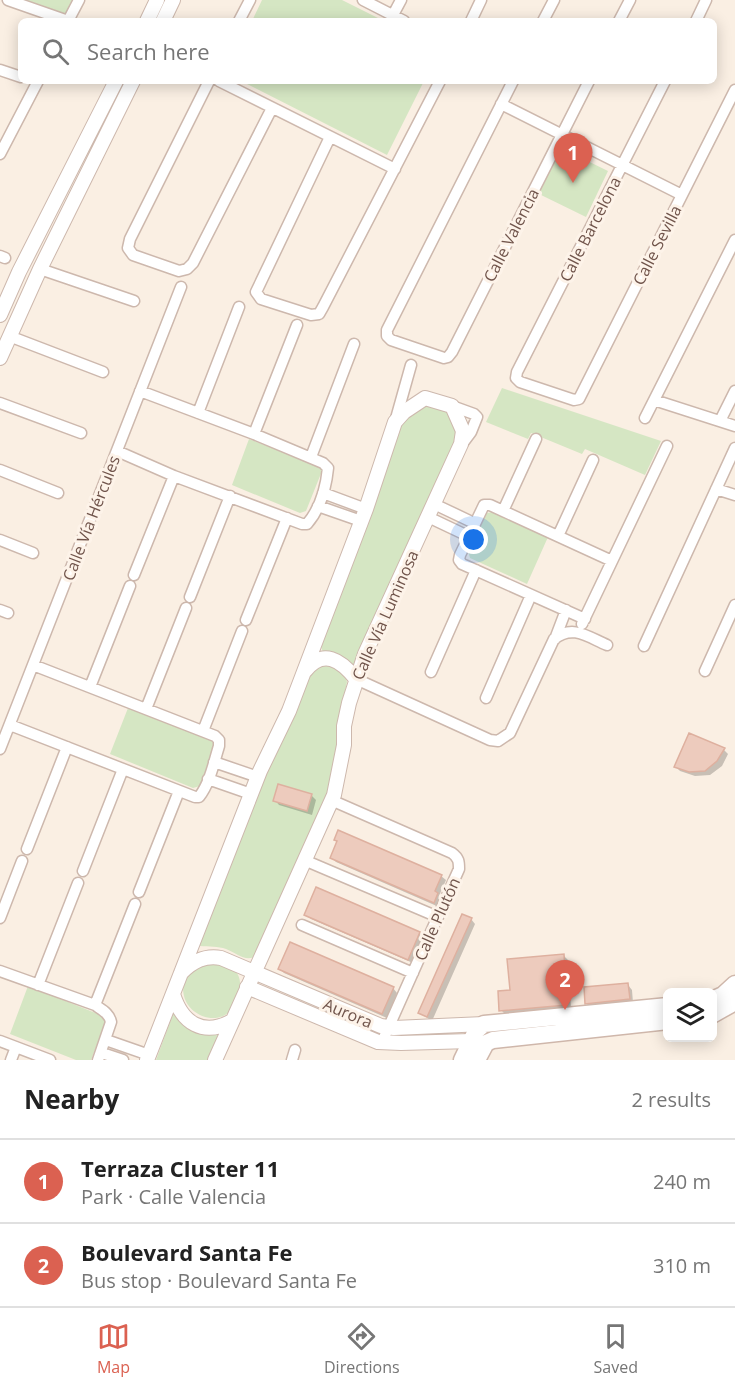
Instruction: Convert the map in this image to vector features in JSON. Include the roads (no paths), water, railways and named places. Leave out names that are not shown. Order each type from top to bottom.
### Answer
[{"type":"main road","points":[[717,998],[735,984]]},
{"type":"main road","points":[[717,1013],[735,1002]]},
{"type":"main road","points":[[462,1060],[476,1031],[484,1024],[663,1006]]},
{"type":"main road","points":[[477,1060],[486,1043],[493,1040],[663,1022]]},
{"type":"street","points":[[8,0],[59,18]]},
{"type":"street","points":[[70,18],[79,0]]},
{"type":"street","points":[[148,18],[157,0]]},
{"type":"street","points":[[164,18],[173,0]]},
{"type":"street","points":[[241,18],[250,0]]},
{"type":"street","points":[[363,0],[398,18]]},
{"type":"street","points":[[393,15],[401,0]]},
{"type":"street","points":[[473,18],[482,0]]},
{"type":"street","points":[[545,18],[554,0]]},
{"type":"street","points":[[621,18],[630,0]]},
{"type":"street","points":[[697,18],[706,0]]},
{"type":"street","points":[[0,70],[18,76]]},
{"type":"street","points":[[0,154],[3,141],[34,84]]},
{"type":"street","points":[[0,315],[19,272],[114,84]]},
{"type":"street","points":[[0,358],[38,274],[132,84]]},
{"type":"street","points":[[206,84],[129,239],[128,248],[133,255],[179,271],[187,269],[193,263],[272,108]]},
{"type":"street","points":[[225,84],[395,169]]},
{"type":"street","points":[[330,137],[256,292],[261,300],[311,315],[319,314],[438,84]]},
{"type":"street","points":[[511,84],[501,104],[682,195]]},
{"type":"street","name":"Calle Valencia","points":[[501,104],[387,330],[387,336],[391,340],[444,358],[448,357],[587,84]]},
{"type":"street","name":"Calle Barcelona","points":[[579,399],[574,400],[520,382],[516,378],[517,372],[663,84]]},
{"type":"street","name":"Calle Sevilla","points":[[579,399],[735,90]]},
{"type":"street","points":[[645,418],[734,244]]},
{"type":"street","points":[[19,272],[38,274],[134,301]]},
{"type":"street","name":"Calle Vía Hércules","points":[[0,749],[181,287]]},
{"type":"street","points":[[198,413],[239,307]]},
{"type":"street","points":[[254,434],[297,325]]},
{"type":"street","points":[[9,336],[103,372]]},
{"type":"street","points":[[311,458],[354,344]]},
{"type":"street","points":[[106,1040],[148,1058],[251,794],[289,711],[364,515],[411,365]]},
{"type":"street","points":[[117,451],[174,476],[302,524],[307,524],[324,493],[328,468],[323,463],[140,391]]},
{"type":"street","points":[[404,391],[425,398]]},
{"type":"street","points":[[720,421],[735,391]]},
{"type":"street","points":[[395,422],[404,412],[425,398]]},
{"type":"street","name":"Calle Vía Luminosa","points":[[214,1060],[331,800],[344,746],[344,726],[365,654],[461,444],[463,431],[452,406],[425,398]]},
{"type":"street","points":[[654,400],[735,426]]},
{"type":"street","points":[[0,403],[81,433]]},
{"type":"street","points":[[503,511],[536,439]]},
{"type":"street","points":[[578,632],[667,446]]},
{"type":"street","points":[[644,646],[735,448]]},
{"type":"street","points":[[558,536],[593,460]]},
{"type":"street","points":[[0,470],[58,493]]},
{"type":"street","points":[[134,575],[174,476]]},
{"type":"street","points":[[716,489],[735,495]]},
{"type":"street","points":[[324,493],[364,515]]},
{"type":"street","points":[[190,597],[230,496]]},
{"type":"street","points":[[434,504],[474,523]]},
{"type":"street","points":[[585,619],[462,564],[459,560],[474,523],[484,505],[489,505],[612,561]]},
{"type":"street","points":[[318,506],[364,515]]},
{"type":"street","points":[[246,620],[287,518]]},
{"type":"street","points":[[428,518],[468,536]]},
{"type":"street","points":[[0,540],[33,553]]},
{"type":"street","points":[[431,672],[476,570]]},
{"type":"street","points":[[90,687],[130,586]]},
{"type":"street","points":[[486,698],[531,595]]},
{"type":"street","points":[[705,671],[735,605]]},
{"type":"street","points":[[146,709],[186,608]]},
{"type":"street","points":[[303,672],[316,660],[325,658],[342,664],[356,680],[490,740],[498,741],[510,733],[566,610]]},
{"type":"street","points":[[203,731],[242,631]]},
{"type":"street","points":[[554,639],[562,633],[578,632],[607,645]]},
{"type":"street","points":[[9,725],[199,797],[208,779],[219,741],[203,731],[33,665]]},
{"type":"street","points":[[27,849],[67,747]]},
{"type":"street","points":[[214,762],[258,777]]},
{"type":"street","points":[[83,871],[123,768]]},
{"type":"street","points":[[208,779],[251,794]]},
{"type":"street","points":[[140,892],[179,790]]},
{"type":"street","name":"Calle Plutón","points":[[331,800],[457,856],[459,862],[459,869],[382,1042]]},
{"type":"street","points":[[304,860],[438,917]]},
{"type":"street","points":[[0,918],[22,861]]},
{"type":"street","points":[[38,985],[78,883]]},
{"type":"street","points":[[95,1005],[135,904]]},
{"type":"street","points":[[302,925],[413,973]]},
{"type":"street","points":[[181,973],[193,963],[211,957],[228,961],[254,973]]},
{"type":"street","points":[[0,971],[95,1005],[110,1016],[111,1022],[100,1056],[123,1060]]},
{"type":"street","name":"Aurora","points":[[254,973],[374,1024],[389,1028],[484,1024]]},
{"type":"street","name":"Aurora","points":[[247,987],[372,1040],[382,1042],[471,1041]]},
{"type":"street","points":[[173,994],[182,1015],[200,1026],[213,1028],[232,1021]]},
{"type":"street","points":[[0,1041],[50,1060]]},
{"type":"street","points":[[11,1060],[16,1047]]},
{"type":"place","name":"Terraza Cluster 11","points":[[573,183]]},
{"type":"place","name":"Boulevard Santa Fe","points":[[565,1010]]}]
